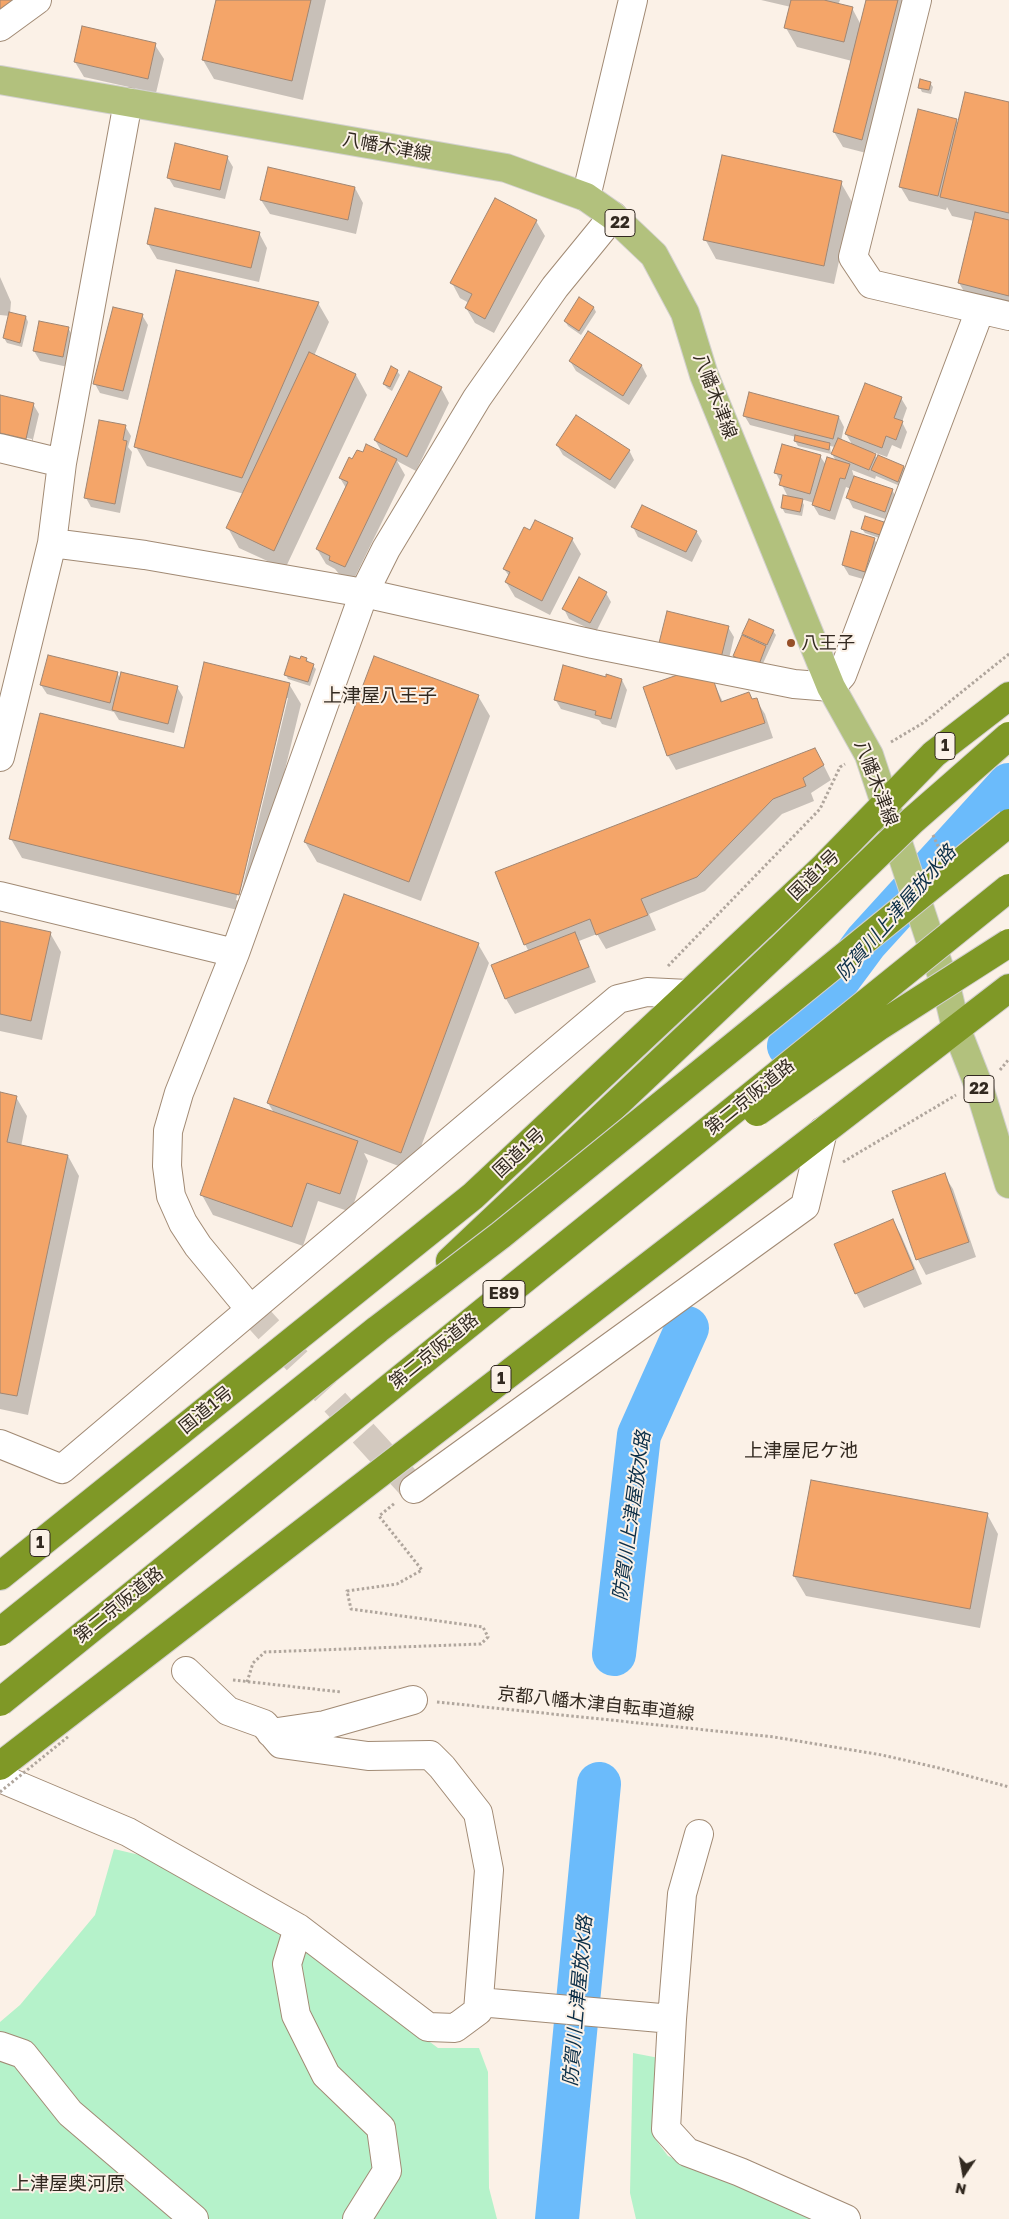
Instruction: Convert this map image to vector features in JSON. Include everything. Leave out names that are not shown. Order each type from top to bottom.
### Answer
[{"type":"highway","name":"国道1号","points":[[0,1576],[473,1196],[822,869],[934,754],[1009,696]]},
{"type":"highway","points":[[378,1330],[686,1040],[912,822],[1009,736]]},
{"type":"highway","name":"E89","points":[[0,1632],[378,1330],[501,1235],[1009,823]]},
{"type":"highway","name":"第二京阪道路","points":[[0,1702],[1009,888]]},
{"type":"highway","points":[[374,1400],[480,1327],[745,1121],[878,1028],[1009,943]]},
{"type":"highway","name":"1","points":[[0,1766],[57,1733],[822,1131],[1009,988]]},
{"type":"main road","name":"八幡木津線","points":[[0,80],[506,168],[586,197],[614,216],[654,255],[685,313],[704,375],[832,687],[869,755],[948,994],[956,1028],[978,1084],[1009,1184]]},
{"type":"street","points":[[0,27],[37,0]]},
{"type":"street","points":[[586,197],[633,0]]},
{"type":"street","points":[[917,0],[852,257],[871,284],[1009,316]]},
{"type":"street","points":[[0,757],[52,543],[62,463],[128,102]]},
{"type":"street","points":[[250,1309],[198,1246],[183,1223],[171,1196],[167,1166],[168,1130],[179,1093],[235,953],[364,593],[386,549],[477,398],[555,287],[614,216]]},
{"type":"street","points":[[52,543],[145,555],[364,593],[593,644],[794,684],[832,687],[842,675],[980,310]]},
{"type":"street","points":[[0,448],[62,463]]},
{"type":"street","points":[[0,896],[235,953]]},
{"type":"street","points":[[0,1444],[62,1469],[618,998],[647,992],[688,994]]},
{"type":"street","points":[[414,1488],[805,1206],[822,1131]]},
{"type":"street","points":[[0,1778],[128,1832],[298,1928],[428,2027],[455,2028],[478,2011],[489,1870],[478,1813],[442,1767],[430,1756],[368,1756],[281,1744],[264,1724],[228,1711],[186,1671]]},
{"type":"street","points":[[272,1733],[325,1725],[413,1700]]},
{"type":"street","points":[[699,1834],[682,1894],[666,2129],[687,2152],[740,2172],[846,2219]]},
{"type":"street","points":[[298,1928],[287,1964],[296,2015],[326,2075],[382,2128],[386,2171],[357,2219]]},
{"type":"street","points":[[478,2002],[672,2019]]},
{"type":"street","points":[[0,2046],[23,2054],[70,2113],[194,2219]]},
{"type":"path","points":[[248,1682],[253,1663],[265,1652],[481,1644],[488,1637],[483,1627],[351,1610],[347,1591],[397,1584],[422,1570],[379,1516],[414,1488]]},
{"type":"path","points":[[230,1679],[350,1693]]},
{"type":"path","name":"京都八幡木津自転車道線","points":[[413,1700],[774,1737],[882,1755],[1009,1787]]},
{"type":"path","points":[[0,1792],[57,1733]]},
{"type":"green space","points":[[114,1849],[157,1859],[311,1954],[438,2048],[479,2048],[488,2072],[489,2188],[497,2219],[0,2219],[0,2022],[20,2005],[95,1915]]},
{"type":"green space","points":[[633,2053],[659,2058],[653,2136],[668,2156],[819,2219],[636,2219],[630,2193]]},
{"type":"building","points":[[0,0],[17,0],[0,13]]},
{"type":"building","points":[[216,0],[311,0],[292,81],[202,60]]},
{"type":"building","points":[[791,0],[824,0],[853,7],[844,42],[784,28]]},
{"type":"building","points":[[866,0],[898,0],[862,140],[833,132]]},
{"type":"building","points":[[82,26],[156,43],[148,79],[74,62]]},
{"type":"building","points":[[920,79],[931,82],[929,90],[918,88]]},
{"type":"building","points":[[965,92],[1009,102],[1009,213],[940,197]]},
{"type":"building","points":[[918,109],[957,119],[938,196],[899,187]]},
{"type":"building","points":[[175,143],[228,156],[220,190],[167,178]]},
{"type":"building","points":[[722,155],[842,181],[824,266],[703,240]]},
{"type":"building","points":[[268,167],[355,187],[348,220],[260,200]]},
{"type":"building","points":[[495,198],[537,220],[485,319],[465,308],[472,294],[450,283]]},
{"type":"building","points":[[155,208],[260,232],[251,268],[147,244]]},
{"type":"building","points":[[975,212],[1009,220],[1009,296],[958,283]]},
{"type":"building","points":[[176,270],[319,302],[242,478],[134,447]]},
{"type":"building","points":[[579,297],[594,307],[579,331],[564,321]]},
{"type":"building","points":[[113,307],[143,314],[123,391],[93,384]]},
{"type":"building","points":[[9,312],[26,316],[20,343],[3,338]]},
{"type":"building","points":[[39,321],[69,327],[63,357],[33,351]]},
{"type":"building","points":[[588,331],[642,365],[623,396],[569,361]]},
{"type":"building","points":[[309,352],[356,374],[274,551],[226,528]]},
{"type":"building","points":[[391,366],[398,370],[390,387],[383,384]]},
{"type":"building","points":[[409,371],[442,387],[407,457],[374,440]]},
{"type":"building","points":[[865,383],[902,397],[894,418],[903,421],[896,440],[886,436],[882,448],[845,434]]},
{"type":"building","points":[[749,392],[839,416],[833,439],[743,416]]},
{"type":"building","points":[[0,395],[34,403],[26,439],[0,433]]},
{"type":"building","points":[[576,415],[630,450],[610,480],[556,445]]},
{"type":"building","points":[[99,420],[126,425],[123,440],[127,441],[115,504],[84,498]]},
{"type":"building","points":[[795,435],[830,443],[829,450],[794,441]]},
{"type":"building","points":[[838,438],[876,454],[869,470],[831,454]]},
{"type":"building","points":[[366,444],[397,459],[345,567],[329,560],[330,556],[316,549],[348,482],[339,478],[349,457],[352,459],[357,450],[363,452]]},
{"type":"building","points":[[782,444],[821,455],[810,494],[779,485],[782,475],[774,473]]},
{"type":"building","points":[[878,455],[904,466],[898,482],[871,470]]},
{"type":"building","points":[[827,457],[850,464],[845,479],[840,478],[830,511],[812,505]]},
{"type":"building","points":[[854,476],[893,489],[885,512],[846,498]]},
{"type":"building","points":[[783,495],[803,499],[800,512],[781,508]]},
{"type":"building","points":[[642,505],[697,531],[686,552],[631,527]]},
{"type":"building","points":[[865,516],[884,522],[880,535],[861,529]]},
{"type":"building","points":[[535,520],[573,538],[542,601],[505,582],[510,572],[503,569],[524,527],[530,530]]},
{"type":"building","points":[[851,531],[875,538],[865,572],[842,565]]},
{"type":"building","points":[[579,577],[607,592],[590,623],[562,609]]},
{"type":"building","points":[[667,611],[729,626],[721,658],[659,643]]},
{"type":"building","points":[[749,619],[774,630],[767,645],[742,634]]},
{"type":"building","points":[[742,635],[766,646],[758,667],[733,656]]},
{"type":"building","points":[[48,655],[118,672],[110,703],[40,685]]},
{"type":"building","points":[[290,656],[300,659],[301,656],[307,658],[306,661],[314,664],[308,682],[284,675]]},
{"type":"building","points":[[374,656],[479,695],[409,882],[304,842]]},
{"type":"building","points":[[204,662],[290,683],[239,895],[9,839],[40,713],[184,748]]},
{"type":"building","points":[[563,665],[606,677],[606,674],[622,679],[611,719],[595,715],[596,711],[554,700]]},
{"type":"building","points":[[121,672],[178,686],[168,724],[112,710]]},
{"type":"building","points":[[683,673],[713,679],[721,702],[749,692],[752,699],[757,698],[765,723],[667,756],[643,687]]},
{"type":"building","points":[[815,748],[824,765],[803,778],[806,786],[773,799],[697,877],[641,899],[648,915],[596,935],[590,919],[524,945],[495,872]]},
{"type":"building","points":[[344,894],[479,943],[401,1153],[267,1103]]},
{"type":"building","points":[[0,921],[51,932],[31,1021],[0,1014]]},
{"type":"building","points":[[575,932],[589,967],[505,999],[491,965]]},
{"type":"building","points":[[0,1092],[17,1096],[7,1142],[68,1155],[17,1396],[0,1393]]},
{"type":"building","points":[[234,1098],[358,1141],[340,1194],[307,1183],[292,1227],[200,1195]]},
{"type":"building","points":[[945,1173],[969,1242],[916,1260],[892,1191]]},
{"type":"building","points":[[893,1219],[914,1269],[855,1294],[834,1244]]},
{"type":"building","points":[[811,1480],[988,1513],[970,1609],[793,1576]]},
{"type":"waterway","name":"防賀川上津屋放水路","points":[[789,1046],[866,942],[1009,785]]},
{"type":"waterway","name":"防賀川上津屋放水路","points":[[614,1654],[639,1435],[687,1328]]},
{"type":"waterway","name":"防賀川上津屋放水路","points":[[557,2219],[599,1784]]},
{"type":"tunnel","points":[[250,1309],[414,1489]]},
{"type":"place","name":"八王子","points":[[791,643]]},
{"type":"district","name":"上津屋八王子","points":[[380,696]]},
{"type":"district","name":"上津屋尼ケ池","points":[[801,1451]]},
{"type":"district","name":"上津屋奥河原","points":[[68,2184]]}]
